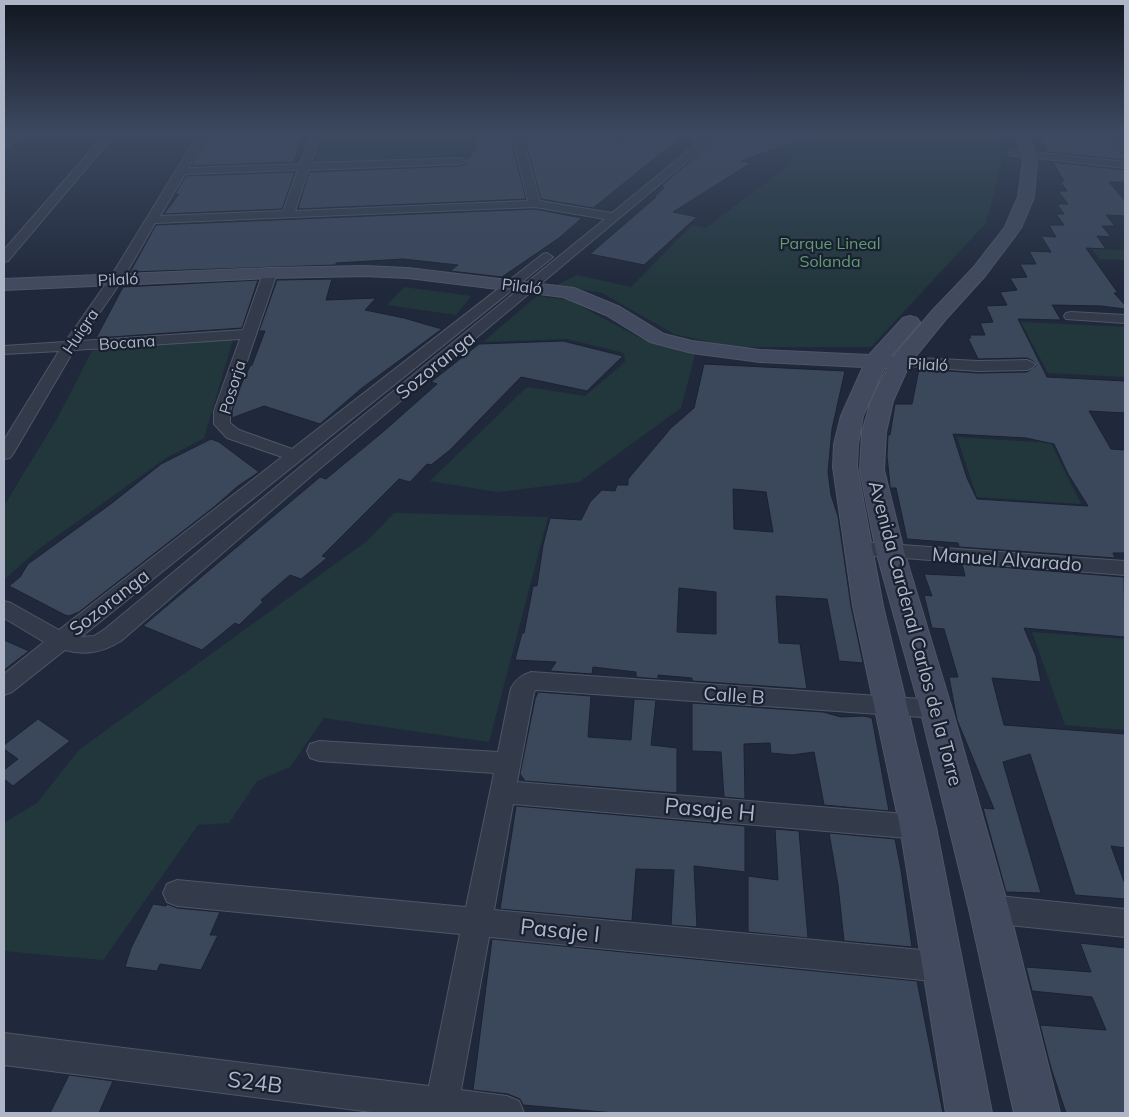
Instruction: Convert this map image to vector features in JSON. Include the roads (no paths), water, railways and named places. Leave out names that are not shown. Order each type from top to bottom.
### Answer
[{"type":"street","points":[[4,258],[66,185]]},
{"type":"street","name":"Huigra","points":[[4,454],[69,346],[116,279],[172,185]]},
{"type":"street","points":[[288,213],[298,185]]},
{"type":"street","points":[[530,185],[535,204]]},
{"type":"street","name":"Sozoranga","points":[[60,641],[436,346],[522,285],[641,185]]},
{"type":"street","name":"Sozoranga","points":[[606,216],[647,185]]},
{"type":"street","name":"Avenida Cardenal Carlos de la Torre","points":[[1025,185],[1026,197],[1013,228],[888,361],[882,401],[874,432],[872,470],[890,551],[936,710],[989,909],[1037,1113]]},
{"type":"street","points":[[152,220],[535,204],[606,216]]},
{"type":"street","name":"Pilaló","points":[[4,285],[270,273],[364,271],[408,273],[522,285],[579,295],[613,311],[657,338],[692,347],[760,356],[978,366],[1027,365]]},
{"type":"street","name":"Posorja","points":[[270,273],[222,412],[222,424],[233,434],[295,456]]},
{"type":"street","name":"Avenida Cardenal Carlos de la Torre","points":[[951,275],[888,361],[852,416],[846,444],[845,467],[868,606],[918,827],[969,1113]]},
{"type":"street","name":"Sozoranga","points":[[60,641],[87,646],[98,644],[113,635],[303,473],[453,351],[522,285]]},
{"type":"street","points":[[1072,316],[1125,319]]},
{"type":"street","name":"Bocana","points":[[4,350],[249,334]]},
{"type":"street","points":[[436,346],[453,351]]},
{"type":"street","name":"Manuel Alvarado","points":[[859,549],[1125,568]]},
{"type":"street","points":[[4,608],[60,641],[4,686]]},
{"type":"street","name":"Calle B","points":[[508,763],[523,688],[531,681],[936,710]]},
{"type":"street","points":[[319,752],[508,763],[441,1110]]},
{"type":"street","name":"Pasaje H","points":[[502,792],[918,827]]},
{"type":"street","name":"Pasaje I","points":[[177,894],[943,967]]},
{"type":"street","points":[[989,909],[1125,923]]},
{"type":"street","name":"S24B","points":[[4,1049],[441,1110],[507,1113]]},
{"type":"park label","name":"Parque Lineal Solanda","points":[[830,252]]}]
